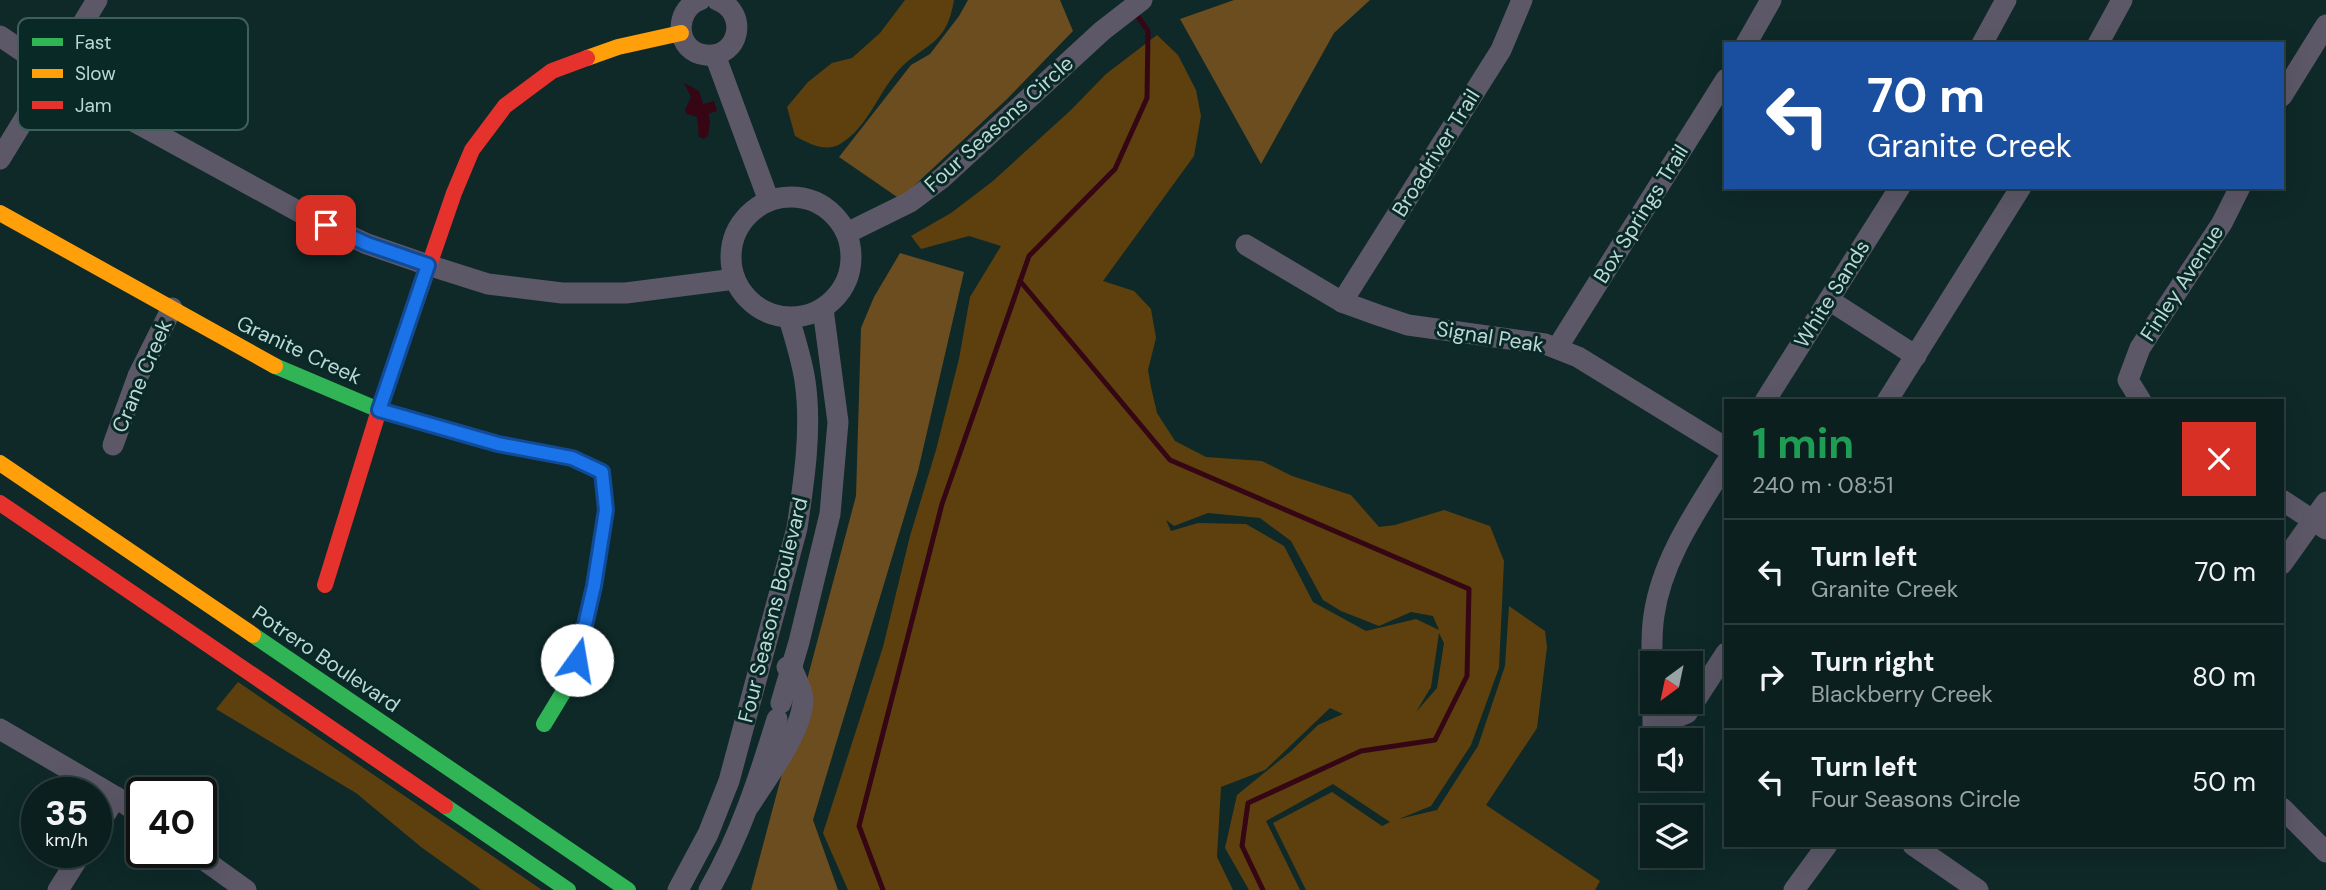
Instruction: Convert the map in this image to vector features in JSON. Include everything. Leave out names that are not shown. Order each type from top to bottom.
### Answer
[{"type":"street","points":[[86,18],[97,0]]},
{"type":"street","points":[[700,0],[683,15],[681,33],[690,48],[697,53],[715,55],[730,46],[737,30],[734,13],[717,0]]},
{"type":"street","name":"Four Seasons Circle","points":[[846,233],[910,202],[942,178],[1102,31],[1142,0]]},
{"type":"street","name":"Broadriver Trail","points":[[1342,302],[1501,50],[1522,0]]},
{"type":"street","points":[[1747,42],[1771,0]]},
{"type":"street","points":[[1983,42],[2006,0]]},
{"type":"street","points":[[2099,42],[2122,0]]},
{"type":"street","points":[[2284,93],[2326,25]]},
{"type":"street","points":[[326,585],[379,410],[428,265],[472,150],[505,106],[552,71],[618,47],[681,33]]},
{"type":"street","points":[[0,36],[18,49]]},
{"type":"street","points":[[715,55],[769,201]]},
{"type":"street","name":"Box Springs Trail","points":[[1557,348],[1724,82]]},
{"type":"street","points":[[0,159],[18,129]]},
{"type":"street","points":[[150,130],[305,215],[367,244],[488,284],[562,293],[626,293],[735,279]]},
{"type":"street","name":"White Sands","points":[[1766,399],[1899,189]]},
{"type":"street","points":[[1888,399],[2020,189]]},
{"type":"street","name":"Finley Avenue","points":[[2140,399],[2128,380],[2140,348],[2210,242],[2239,189]]},
{"type":"street","points":[[787,197],[806,198],[830,212],[846,233],[851,250],[851,267],[846,283],[836,298],[823,309],[807,316],[789,318],[756,306],[743,294],[735,279],[731,261],[732,242],[746,217],[769,201],[787,197]]},
{"type":"street","name":"Granite Creek","points":[[0,213],[296,377],[379,410],[498,444],[572,458],[602,472],[606,510],[594,586],[577,660],[564,691],[544,724]]},
{"type":"street","name":"Signal Peak","points":[[1246,245],[1342,302],[1408,325],[1517,338],[1557,348],[1578,357],[1724,447]]},
{"type":"street","points":[[1829,300],[1916,356]]},
{"type":"street","name":"Crane Creek","points":[[113,445],[138,376],[172,308]]},
{"type":"street","name":"Four Seasons Boulevard","points":[[709,890],[749,806],[766,757],[792,668],[830,514],[838,422],[823,309]]},
{"type":"street","name":"Four Seasons Boulevard","points":[[678,890],[696,860],[719,809],[797,528],[803,490],[807,419],[805,383],[789,318]]},
{"type":"street","name":"Potrero Boulevard","points":[[0,463],[628,890]]},
{"type":"street","points":[[1653,651],[1654,615],[1668,564],[1724,466]]},
{"type":"street","points":[[2284,501],[2319,525]]},
{"type":"street","points":[[2284,562],[2319,525],[2326,502]]},
{"type":"street","points":[[0,503],[568,890]]},
{"type":"street","points":[[1703,688],[1724,656]]},
{"type":"street","points":[[761,661],[792,668]]},
{"type":"street","name":"Four Seasons Boulevard","points":[[749,806],[784,751],[798,720],[804,697],[792,668]]},
{"type":"street","points":[[1653,714],[1653,727],[1685,714]]},
{"type":"street","points":[[0,729],[126,804]]},
{"type":"street","points":[[737,750],[766,757]]},
{"type":"street","points":[[112,803],[116,797]]},
{"type":"street","points":[[2284,810],[2326,852]]},
{"type":"street","points":[[1794,890],[1826,847]]},
{"type":"street","points":[[1916,847],[1978,890]]},
{"type":"street","points":[[58,890],[72,868]]},
{"type":"street","points":[[215,868],[246,890]]},
{"type":"shaded area","points":[[905,0],[954,0],[949,19],[940,35],[898,70],[860,127],[840,144],[828,148],[795,136],[787,107],[808,82],[832,63],[852,58],[880,33]]},
{"type":"shaded area","points":[[968,0],[1060,0],[1073,31],[1007,99],[900,199],[839,157],[911,65],[930,54]]},
{"type":"shaded area","points":[[1234,0],[1370,0],[1334,33],[1261,164],[1180,19]]},
{"type":"shaded area","points":[[1157,35],[1178,55],[1196,90],[1201,116],[1194,156],[1103,281],[1134,291],[1151,309],[1156,338],[1148,370],[1151,387],[1157,413],[1175,441],[1206,457],[1262,461],[1292,476],[1351,495],[1379,527],[1395,525],[1444,510],[1490,526],[1504,561],[1499,668],[1471,745],[1431,806],[1399,819],[1437,810],[1478,746],[1505,666],[1509,606],[1545,631],[1547,647],[1537,728],[1486,805],[1600,881],[1595,890],[1306,890],[1273,823],[1332,792],[1382,826],[1390,822],[1333,784],[1266,821],[1300,890],[1249,890],[1225,848],[1237,795],[1290,752],[1318,725],[1343,714],[1330,708],[1265,770],[1221,787],[1217,857],[1233,890],[848,890],[823,833],[883,647],[910,536],[936,450],[959,359],[970,297],[1001,246],[969,236],[921,249],[911,236],[951,213],[993,181],[1106,74]],"holes":[[[1208,513],[1260,518],[1291,541],[1323,600],[1341,611],[1379,626],[1411,612],[1433,616],[1439,630],[1416,619],[1366,631],[1313,602],[1284,546],[1246,524],[1198,523],[1171,531],[1166,520],[1174,526]],[[1439,633],[1444,643],[1437,688],[1416,712],[1431,687]]]},
{"type":"shaded area","points":[[684,83],[699,91],[703,104],[714,101],[717,111],[708,114],[708,136],[704,139],[699,137],[697,117],[687,114],[685,110],[691,97]]},
{"type":"shaded area","points":[[900,253],[964,272],[918,471],[813,820],[838,890],[751,890],[856,496],[861,328],[874,297]]},
{"type":"shaded area","points":[[238,682],[542,890],[481,890],[421,847],[356,793],[216,709]]},
{"type":"waterway","points":[[883,890],[859,826],[942,504],[1029,256],[1115,169],[1147,98],[1148,31],[1134,11]]},
{"type":"waterway","points":[[1020,281],[1170,460],[1469,589],[1467,676],[1435,740],[1361,751],[1248,803],[1242,846],[1263,890]]},
{"type":"traffic: fast","points":[[275,366],[379,410],[498,444],[572,458],[602,472],[606,510],[594,586],[577,660],[564,691],[544,724]]},
{"type":"traffic: fast","points":[[253,635],[628,890]]},
{"type":"traffic: fast","points":[[445,806],[568,890]]},
{"type":"traffic: slow","points":[[587,58],[618,47],[681,33]]},
{"type":"traffic: slow","points":[[0,213],[275,366]]},
{"type":"traffic: slow","points":[[0,463],[253,635]]},
{"type":"traffic: jam","points":[[325,585],[379,410],[454,193],[472,150],[505,106],[552,71],[587,58]]},
{"type":"traffic: jam","points":[[0,503],[445,806]]},
{"type":"route","points":[[326,225],[367,244],[428,265],[379,410],[498,444],[572,458],[602,472],[606,510],[594,586],[577,660]]}]
